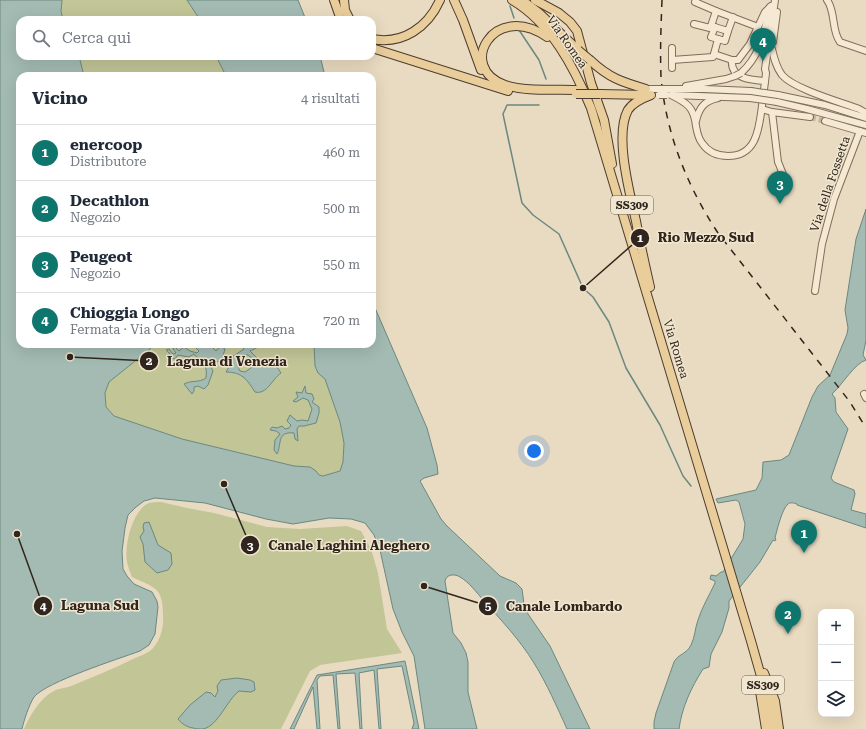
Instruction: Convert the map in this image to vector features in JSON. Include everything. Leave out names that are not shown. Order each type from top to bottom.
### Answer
[{"type":"main road","points":[[334,0],[339,16]]},
{"type":"main road","points":[[344,0],[345,10],[348,16]]},
{"type":"main road","points":[[454,0],[463,20],[476,60],[483,73],[495,87]]},
{"type":"main road","name":"Via Romea","points":[[512,0],[538,21],[564,54],[580,82],[591,108],[751,641],[768,701],[773,729]]},
{"type":"main road","points":[[522,0],[539,13],[606,74],[620,82],[654,92]]},
{"type":"main road","points":[[535,0],[559,13],[570,22],[577,31],[591,83],[604,120],[618,199]]},
{"type":"main road","points":[[376,35],[386,36],[407,31],[424,19],[439,2]]},
{"type":"main road","points":[[376,39],[396,39],[418,30],[428,21],[439,2]]},
{"type":"main road","name":"SS309","points":[[564,54],[538,30],[528,25],[515,23],[500,26],[490,34],[482,49],[482,61],[487,72],[495,80],[504,85],[526,89],[576,92]]},
{"type":"main road","name":"SS309","points":[[376,49],[516,93],[654,92]]},
{"type":"main road","name":"SS309","points":[[654,92],[638,100],[628,110],[623,133],[627,178],[657,327]]},
{"type":"main road","points":[[751,641],[752,656],[758,680],[766,729]]},
{"type":"main road","points":[[751,641],[775,701],[778,729]]},
{"type":"street","points":[[696,0],[695,2],[758,27],[762,35],[762,41]]},
{"type":"street","points":[[766,73],[769,69],[778,0]]},
{"type":"street","points":[[826,0],[831,8],[840,42],[866,51]]},
{"type":"street","points":[[714,54],[732,60],[738,60],[750,44],[765,12],[773,2]]},
{"type":"street","points":[[670,92],[726,79],[738,74],[753,60],[762,41],[773,2]]},
{"type":"street","points":[[670,92],[691,108],[696,121],[699,138],[706,148],[720,156],[733,156],[744,152],[753,144],[758,133],[762,109],[773,2]]},
{"type":"street","points":[[716,11],[711,37],[725,41],[733,17]]},
{"type":"street","points":[[694,24],[710,28],[713,26],[728,31]]},
{"type":"street","points":[[672,60],[713,57],[718,39]]},
{"type":"street","points":[[672,48],[672,68]]},
{"type":"street","points":[[772,49],[776,63],[786,79],[866,113]]},
{"type":"street","points":[[732,60],[734,70],[744,78],[765,81]]},
{"type":"street","points":[[654,92],[751,94],[820,104],[866,118]]},
{"type":"street","points":[[670,92],[727,96]]},
{"type":"street","points":[[696,121],[698,112],[703,104],[712,99],[751,94]]},
{"type":"street","points":[[778,99],[866,125]]},
{"type":"street","points":[[762,109],[772,112],[810,117]]},
{"type":"street","points":[[772,112],[778,162],[781,168],[781,173],[786,180]]},
{"type":"street","points":[[825,121],[863,132]]},
{"type":"street","name":"Via della Fossetta","points":[[815,292],[822,244],[834,199],[863,132]]},
{"type":"green space","points":[[62,0],[187,0],[197,16],[62,16]]},
{"type":"green space","points":[[80,60],[218,60],[224,72],[83,72]]},
{"type":"green space","points":[[314,348],[315,366],[318,373],[325,378],[340,422],[344,442],[343,462],[340,471],[323,476],[319,475],[310,467],[294,466],[182,439],[114,416],[106,407],[105,393],[109,381],[149,349]]},
{"type":"green space","points":[[161,502],[214,513],[267,527],[300,529],[347,526],[361,531],[371,549],[378,573],[387,629],[402,653],[320,665],[310,671],[281,729],[24,729],[36,707],[49,694],[102,673],[144,654],[150,651],[156,643],[161,634],[163,625],[163,605],[161,598],[156,589],[132,577],[127,564],[126,555],[130,529],[138,513],[149,503]]},
{"type":"water","points":[[0,0],[62,0],[62,16],[16,16],[16,60],[80,60],[83,72],[16,72],[16,348],[151,348],[109,382],[105,393],[106,407],[114,416],[182,439],[294,466],[310,467],[319,475],[323,476],[340,471],[343,462],[344,443],[340,422],[325,379],[318,373],[315,366],[314,348],[376,348],[376,310],[427,428],[437,465],[438,474],[424,478],[420,481],[441,519],[447,526],[500,576],[516,583],[522,589],[524,604],[528,614],[550,646],[590,729],[567,729],[543,679],[523,646],[470,585],[460,577],[453,575],[447,577],[445,581],[453,633],[461,643],[466,653],[468,662],[468,692],[477,729],[425,729],[414,656],[393,609],[380,550],[374,535],[365,523],[351,519],[329,518],[293,524],[266,519],[205,503],[155,498],[144,501],[128,515],[122,551],[123,569],[127,576],[134,584],[152,592],[157,601],[158,607],[155,634],[149,645],[140,651],[83,671],[41,691],[32,700],[22,729],[0,729]]},
{"type":"water","points":[[187,0],[298,0],[304,16],[197,16]]},
{"type":"water","points":[[218,60],[321,60],[324,72],[224,72]]},
{"type":"water","points":[[866,209],[866,340],[863,355],[866,360],[853,370],[832,394],[835,398],[836,412],[848,429],[831,478],[834,482],[854,490],[855,494],[851,510],[866,514],[866,528],[797,504],[788,504],[780,520],[775,541],[773,540],[760,562],[729,601],[729,608],[722,632],[711,654],[709,667],[703,669],[691,691],[682,713],[679,729],[654,729],[656,713],[674,662],[691,645],[700,615],[715,583],[715,581],[710,579],[711,575],[716,576],[723,572],[743,539],[745,524],[739,502],[736,500],[718,503],[716,499],[756,490],[762,478],[763,462],[781,460],[789,455],[812,397],[818,386],[830,375],[847,334],[848,328],[845,310],[856,239]]},
{"type":"water","points":[[174,348],[179,351],[186,348],[197,353],[199,351],[196,348],[213,348],[216,351],[219,348],[224,348],[225,349],[223,356],[228,360],[232,360],[232,357],[243,348],[256,348],[250,351],[258,359],[255,361],[248,355],[242,355],[238,363],[240,371],[245,372],[261,361],[273,364],[281,373],[266,389],[255,392],[241,375],[226,372],[229,367],[223,362],[219,361],[212,363],[211,367],[213,371],[208,385],[204,389],[198,386],[194,387],[192,394],[184,384],[206,378],[206,369],[204,364],[194,354],[189,357],[178,355],[175,359],[171,358],[170,354],[166,350],[169,349],[173,354],[176,353]]},
{"type":"water","points":[[305,386],[306,393],[312,394],[314,399],[312,402],[319,407],[316,423],[299,426],[297,429],[298,441],[295,439],[294,433],[284,434],[282,436],[277,454],[274,450],[275,440],[280,434],[276,431],[270,430],[272,427],[277,428],[282,426],[285,429],[289,428],[291,425],[287,421],[290,415],[297,421],[308,421],[312,409],[308,400],[303,398],[296,402],[293,401],[298,397],[296,392],[302,393]]},
{"type":"water","points":[[149,522],[158,545],[171,553],[172,564],[168,570],[157,573],[145,562],[143,544],[140,537],[144,531],[144,523]]},
{"type":"water","points":[[405,661],[419,729],[412,729],[414,723],[402,666],[377,669],[381,729],[379,729],[374,670],[359,673],[362,729],[360,729],[355,673],[336,674],[340,729],[338,729],[333,675],[320,676],[317,680],[320,729],[317,729],[313,687],[294,729],[290,729],[317,675]]},
{"type":"water","points":[[237,678],[254,682],[255,690],[251,692],[239,691],[230,700],[218,718],[208,727],[203,729],[191,728],[183,724],[178,719],[190,705],[206,692],[211,693],[215,697],[218,691],[217,686],[221,680]]},
{"type":"waterway","points":[[510,6],[514,18]]},
{"type":"waterway","points":[[519,30],[539,60],[546,79]]},
{"type":"waterway","points":[[539,105],[507,105],[503,114],[522,203],[533,215],[559,234],[583,288],[593,297],[609,322],[626,368],[660,425],[683,476],[691,486]]},
{"type":"tunnel","points":[[810,117],[825,121]]},
{"type":"railway","points":[[662,0],[661,77],[664,98],[673,139],[697,197],[718,233],[850,402],[866,428]]},
{"type":"place","name":"Chioggia Longo","points":[[763,61]]},
{"type":"place","name":"Peugeot","points":[[780,204]]},
{"type":"place","name":"Rio Mezzo Sud","points":[[583,288]]},
{"type":"place","name":"Laguna di Venezia","points":[[70,357]]},
{"type":"place","name":"Canale Laghini Aleghero","points":[[224,484]]},
{"type":"place","name":"Laguna Sud","points":[[17,534]]},
{"type":"place","name":"enercoop","points":[[804,553]]},
{"type":"place","name":"Canale Lombardo","points":[[424,586]]},
{"type":"place","name":"Decathlon","points":[[788,634]]}]
